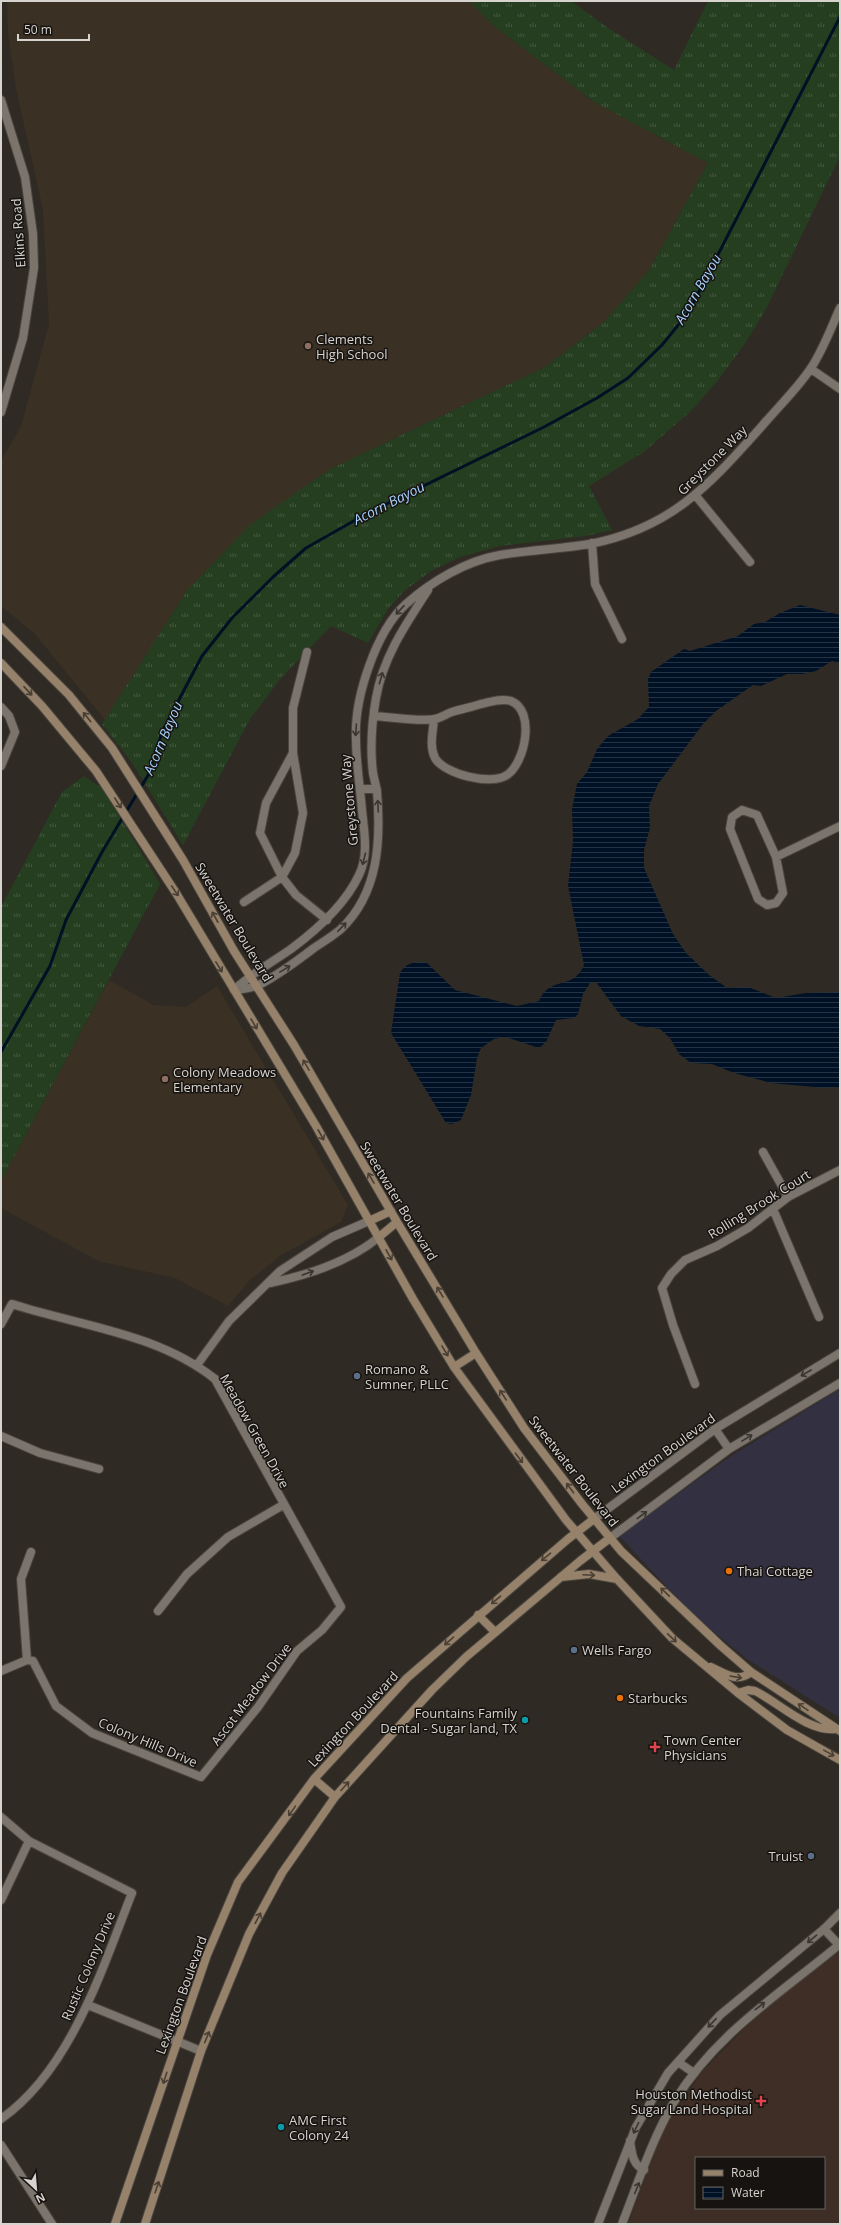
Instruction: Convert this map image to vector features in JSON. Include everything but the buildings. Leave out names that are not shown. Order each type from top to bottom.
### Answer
[{"type":"main road","name":"Sweetwater Boulevard","points":[[1,627],[69,695],[112,748],[183,860],[234,951],[257,985],[390,1211],[476,1353],[524,1428],[594,1519],[621,1551],[721,1646],[751,1672],[838,1730]]},
{"type":"main road","points":[[1,663],[42,706],[96,771],[154,858],[316,1126],[369,1221],[454,1367],[493,1423],[576,1532],[658,1624],[695,1658],[787,1730],[840,1760]]},
{"type":"main road","points":[[369,1221],[390,1211]]},
{"type":"main road","points":[[379,1237],[397,1222]]},
{"type":"main road","points":[[454,1367],[476,1353]]},
{"type":"main road","name":"Lexington Boulevard","points":[[115,2224],[207,1955],[238,1882],[314,1779],[407,1678],[478,1615],[576,1532],[594,1519]]},
{"type":"main road","points":[[145,2224],[201,2051],[249,1934],[282,1873],[335,1797],[432,1690],[496,1632],[610,1538]]},
{"type":"main road","points":[[561,1577],[589,1574],[617,1579]]},
{"type":"main road","points":[[478,1615],[496,1632]]},
{"type":"main road","points":[[695,1658],[725,1674],[738,1678],[745,1677],[751,1672]]},
{"type":"main road","points":[[738,1693],[748,1690],[755,1690],[795,1716],[828,1730],[838,1730]]},
{"type":"main road","points":[[314,1779],[335,1797]]},
{"type":"street","name":"Elkins Road","points":[[1,100],[25,177],[33,234],[34,268],[23,338],[1,412]]},
{"type":"street","name":"Greystone Way","points":[[234,990],[250,974],[290,950],[327,920],[360,874],[365,852],[356,737],[358,712],[379,641],[397,613],[406,603],[454,571],[493,557],[592,544],[643,529],[674,512],[696,496],[737,453],[811,369],[840,308]]},
{"type":"street","points":[[811,369],[840,390]]},
{"type":"street","points":[[696,496],[750,562]]},
{"type":"street","points":[[592,544],[595,584],[622,639]]},
{"type":"street","name":"Greystone Way","points":[[234,990],[257,985],[294,963],[341,929],[356,911],[366,893],[375,870],[379,830],[376,789],[373,773],[372,736],[379,682],[393,646],[430,586]]},
{"type":"street","points":[[379,641],[393,646]]},
{"type":"street","points":[[244,902],[282,877],[295,853],[303,813],[292,753],[293,708],[307,652]]},
{"type":"street","points":[[374,716],[434,719],[452,712],[498,700],[511,701],[520,706],[526,723],[522,754],[514,769],[506,776],[494,779],[450,772],[440,764],[431,747],[434,719]]},
{"type":"street","points":[[1,707],[9,716],[15,732],[1,766]]},
{"type":"street","points":[[292,753],[266,803],[260,833],[282,877],[296,894],[327,920]]},
{"type":"street","points":[[360,789],[376,789]]},
{"type":"street","points":[[742,810],[757,815],[776,857],[783,893],[776,903],[767,905],[758,899],[730,829],[732,817],[742,810]]},
{"type":"street","points":[[776,857],[840,826]]},
{"type":"street","points":[[763,1152],[788,1197]]},
{"type":"street","name":"Rolling Brook Court","points":[[695,1384],[673,1325],[662,1288],[671,1274],[685,1260],[718,1246],[773,1210],[788,1197],[840,1170]]},
{"type":"street","points":[[773,1210],[819,1317]]},
{"type":"street","points":[[197,1365],[229,1321],[270,1283],[280,1271],[332,1237],[369,1221]]},
{"type":"street","points":[[270,1283],[295,1278],[330,1265],[369,1246],[379,1237]]},
{"type":"street","name":"Meadow Green Drive","points":[[1,1324],[12,1304],[48,1316],[137,1338],[197,1365],[215,1379],[341,1607],[331,1619]]},
{"type":"street","name":"Lexington Boulevard","points":[[594,1519],[715,1429],[840,1353]]},
{"type":"street","points":[[610,1538],[729,1449],[840,1383]]},
{"type":"street","points":[[715,1429],[729,1449]]},
{"type":"street","points":[[1,1436],[40,1453],[99,1469]]},
{"type":"street","points":[[158,1611],[186,1574],[228,1537],[283,1504]]},
{"type":"street","points":[[1,1671],[27,1660],[21,1579],[30,1552]]},
{"type":"street","name":"Ascot Meadow Drive","points":[[208,1768],[258,1707],[297,1651],[331,1619]]},
{"type":"street","name":"Colony Hills Drive","points":[[27,1660],[33,1661],[56,1706],[92,1733],[202,1777],[208,1768]]},
{"type":"street","points":[[1,1817],[29,1841],[1,1900]]},
{"type":"street","name":"Rustic Colony Drive","points":[[1,2119],[15,2109],[36,2087],[69,2040],[88,2005],[132,1893],[29,1841]]},
{"type":"street","points":[[598,2224],[630,2141],[654,2095],[678,2062],[731,2005],[824,1929],[840,1913]]},
{"type":"street","points":[[622,2224],[655,2139],[674,2102],[704,2060],[752,2013],[839,1945],[824,1929]]},
{"type":"street","points":[[88,2005],[177,2043],[201,2051]]},
{"type":"street","points":[[678,2062],[694,2074]]},
{"type":"street","points":[[630,2141],[632,2157],[636,2166],[644,2170]]},
{"type":"street","points":[[1,2145],[52,2224]]},
{"type":"shaded area","name":"Clements High School","points":[[7,1],[469,1],[494,26],[594,102],[708,163],[649,270],[604,322],[545,367],[330,469],[188,589],[105,720],[34,633],[1,606],[1,461],[21,426],[49,324],[43,210],[16,89],[8,33]]},
{"type":"shaded area","name":"Colony Meadows Elementary","points":[[109,980],[154,1005],[186,1007],[217,986],[348,1205],[341,1222],[280,1256],[249,1281],[228,1306],[175,1278],[98,1261],[1,1208],[1,1181]]},
{"type":"shaded area","points":[[840,1389],[840,1718],[747,1659],[695,1617],[619,1536],[731,1456]]},
{"type":"shaded area","name":"Houston Methodist Sugar Land Hospital","points":[[840,1951],[840,2224],[628,2224],[663,2129],[701,2073],[761,2011]]},
{"type":"green space","points":[[469,1],[571,1],[608,28],[674,70],[708,1],[840,1],[840,156],[766,309],[744,345],[718,380],[692,410],[645,451],[589,486],[612,530],[586,536],[500,546],[460,557],[431,571],[404,591],[388,609],[368,643],[331,626],[281,678],[250,719],[183,845],[133,764],[102,724],[188,589],[251,524],[330,469],[545,367],[604,322],[649,270],[708,163],[594,102],[494,26]]},
{"type":"green space","points":[[84,776],[103,789],[160,884],[1,1181],[1,907],[62,792]]},
{"type":"water","points":[[800,605],[840,615],[840,663],[832,661],[816,671],[802,674],[787,674],[761,686],[753,685],[716,711],[703,724],[658,784],[649,806],[650,828],[644,850],[644,868],[673,934],[686,953],[708,974],[727,988],[748,987],[776,998],[806,993],[840,992],[840,1087],[825,1088],[771,1083],[734,1073],[712,1064],[691,1063],[679,1054],[670,1038],[660,1029],[639,1026],[621,1016],[596,982],[590,983],[583,994],[578,1014],[574,1018],[556,1020],[546,1042],[539,1048],[506,1037],[494,1039],[481,1048],[477,1058],[471,1095],[461,1120],[452,1124],[446,1123],[391,1033],[400,973],[411,963],[426,962],[455,990],[517,1006],[539,1001],[549,988],[574,978],[584,965],[568,886],[573,841],[572,809],[577,784],[587,772],[597,749],[608,736],[638,719],[649,707],[648,679],[651,672],[684,649],[690,651],[738,636],[754,624],[765,622],[780,613]]},
{"type":"waterway","name":"Acorn Bayou","points":[[1,1052],[50,966],[66,920],[102,852],[150,772],[162,732],[202,656],[232,618],[273,577],[306,548],[366,514],[544,427],[597,398],[628,378],[662,345],[688,313],[840,17]]},
{"type":"place","name":"Clements High School","points":[[308,346]]},
{"type":"place","name":"Colony Meadows Elementary","points":[[165,1079]]},
{"type":"place","name":"Romano & Sumner, PLLC","points":[[357,1376]]},
{"type":"place","name":"Thai Cottage","points":[[729,1571]]},
{"type":"place","name":"Wells Fargo","points":[[574,1650]]},
{"type":"place","name":"Starbucks","points":[[620,1698]]},
{"type":"place","name":"Fountains Family Dental - Sugar land, TX","points":[[525,1720]]},
{"type":"place","name":"Town Center Physicians","points":[[655,1747]]},
{"type":"place","name":"Truist","points":[[811,1856]]},
{"type":"place","name":"Houston Methodist Sugar Land Hospital","points":[[761,2101]]},
{"type":"place","name":"AMC First Colony 24","points":[[281,2127]]}]
